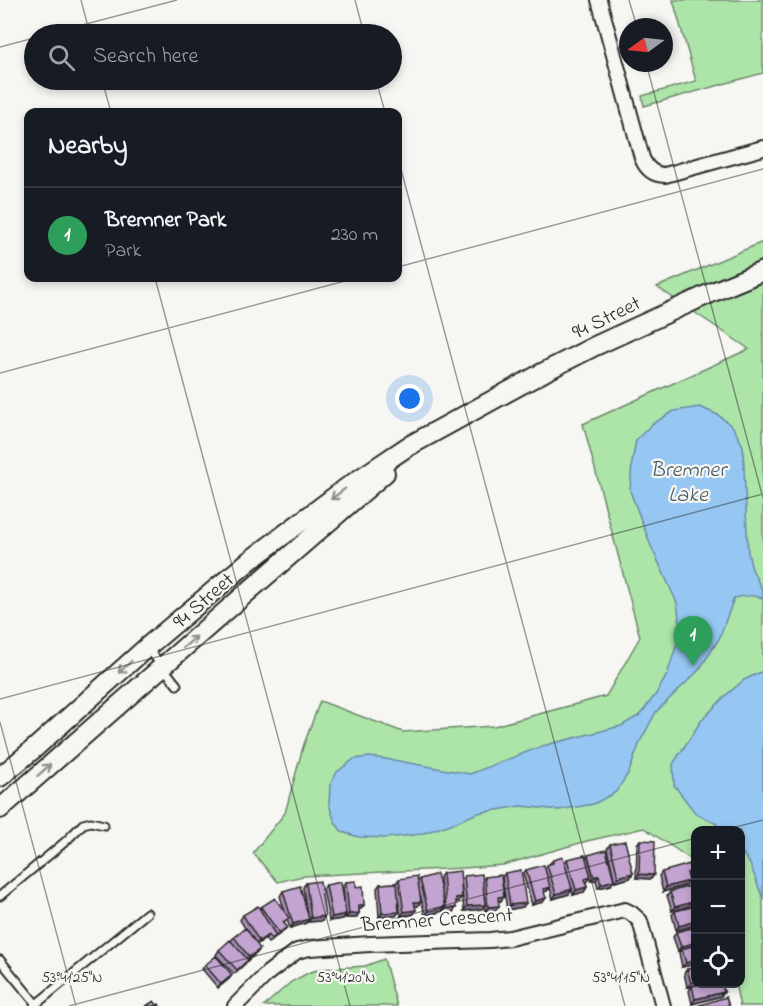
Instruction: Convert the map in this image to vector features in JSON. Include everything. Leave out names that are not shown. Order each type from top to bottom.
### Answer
[{"type":"main road","name":"94 Street","points":[[0,777],[147,647],[249,561],[346,488],[407,447],[615,336],[763,271]]},
{"type":"main road","name":"94 Street","points":[[0,809],[378,479],[441,430]]},
{"type":"street","points":[[599,0],[642,158],[651,171],[658,175],[671,174],[763,148]]},
{"type":"street","name":"Bremner Crescent","points":[[236,1006],[268,974],[297,951],[350,945],[510,938],[625,910],[640,921],[663,1006]]},
{"type":"lane","points":[[147,647],[177,685]]},
{"type":"lane","points":[[0,896],[83,824],[91,822],[104,825]]},
{"type":"lane","points":[[0,960],[35,1005],[147,913]]},
{"type":"green space","points":[[673,0],[763,0],[763,73],[644,106],[642,96],[696,81]]},
{"type":"green space","points":[[763,242],[763,1006],[740,1006],[736,988],[745,988],[745,826],[691,826],[691,859],[644,828],[587,841],[503,865],[303,876],[278,882],[253,853],[285,813],[303,747],[320,701],[403,732],[494,726],[606,696],[640,637],[583,424],[749,349],[657,287]]},
{"type":"green space","points":[[384,959],[397,1006],[264,1006],[291,982],[308,973],[320,969],[365,966]]},
{"type":"water","name":"Bremner Lake","points":[[700,407],[718,415],[733,427],[743,446],[748,553],[752,569],[763,592],[763,599],[753,596],[734,598],[719,639],[699,670],[656,712],[640,742],[629,772],[616,792],[594,804],[559,810],[521,806],[478,813],[421,834],[386,838],[359,837],[342,832],[335,822],[329,805],[330,785],[337,772],[354,759],[369,757],[393,760],[470,774],[542,746],[621,726],[640,715],[667,675],[681,631],[677,603],[651,546],[630,491],[636,440],[652,424],[674,411]]},
{"type":"water","points":[[763,671],[763,899],[745,857],[745,826],[718,826],[696,814],[674,785],[673,764],[701,721],[744,680]]},
{"type":"building","points":[[640,840],[655,841],[654,875],[639,874]]},
{"type":"building","points":[[625,841],[633,873],[618,877],[610,844]]},
{"type":"building","points":[[606,850],[614,880],[601,884],[599,875],[594,877],[588,855]]},
{"type":"building","points":[[585,855],[591,877],[585,879],[587,887],[576,890],[567,859]]},
{"type":"building","points":[[563,857],[572,889],[556,894],[547,865]]},
{"type":"building","points":[[690,864],[691,868],[691,871],[687,873],[689,881],[666,887],[662,872]]},
{"type":"building","points":[[544,865],[550,887],[543,889],[546,898],[535,901],[526,870]]},
{"type":"building","points":[[521,870],[526,903],[510,905],[505,873]]},
{"type":"building","points":[[460,871],[462,897],[456,898],[456,908],[446,908],[443,873]]},
{"type":"building","points":[[437,874],[445,907],[428,911],[420,879]]},
{"type":"building","points":[[482,874],[485,905],[467,906],[464,876]]},
{"type":"building","points":[[501,875],[504,896],[498,897],[499,906],[488,907],[485,877]]},
{"type":"building","points":[[417,876],[421,902],[414,902],[416,910],[404,912],[399,879]]},
{"type":"building","points":[[320,881],[325,916],[311,918],[306,883]]},
{"type":"building","points":[[356,881],[356,887],[363,886],[364,905],[359,905],[359,913],[349,914],[346,882]]},
{"type":"building","points":[[341,882],[346,914],[332,917],[326,885]]},
{"type":"building","points":[[397,883],[399,912],[382,913],[380,884]]},
{"type":"building","points":[[300,886],[309,919],[293,924],[283,891]]},
{"type":"building","points":[[691,886],[691,902],[675,907],[670,892]]},
{"type":"building","points":[[275,898],[289,918],[283,922],[287,927],[279,933],[261,907]]},
{"type":"building","points":[[258,906],[276,936],[271,939],[268,935],[259,941],[243,915]]},
{"type":"building","points":[[691,907],[691,922],[679,926],[675,911]]},
{"type":"building","points":[[246,928],[260,949],[249,957],[234,937]]},
{"type":"building","points":[[691,928],[691,944],[681,947],[676,932]]},
{"type":"building","points":[[230,940],[248,960],[237,970],[219,950]]},
{"type":"building","points":[[691,946],[691,962],[686,963],[682,949]]},
{"type":"building","points":[[216,956],[232,975],[221,984],[205,965]]},
{"type":"building","points":[[691,968],[691,983],[687,969]]},
{"type":"building","points":[[692,988],[723,988],[724,992],[695,999]]},
{"type":"building","points":[[726,997],[729,1006],[697,1006]]},
{"type":"building","points":[[154,1001],[160,1006],[146,1006]]},
{"type":"place","name":"Bremner Park","points":[[693,666]]}]
